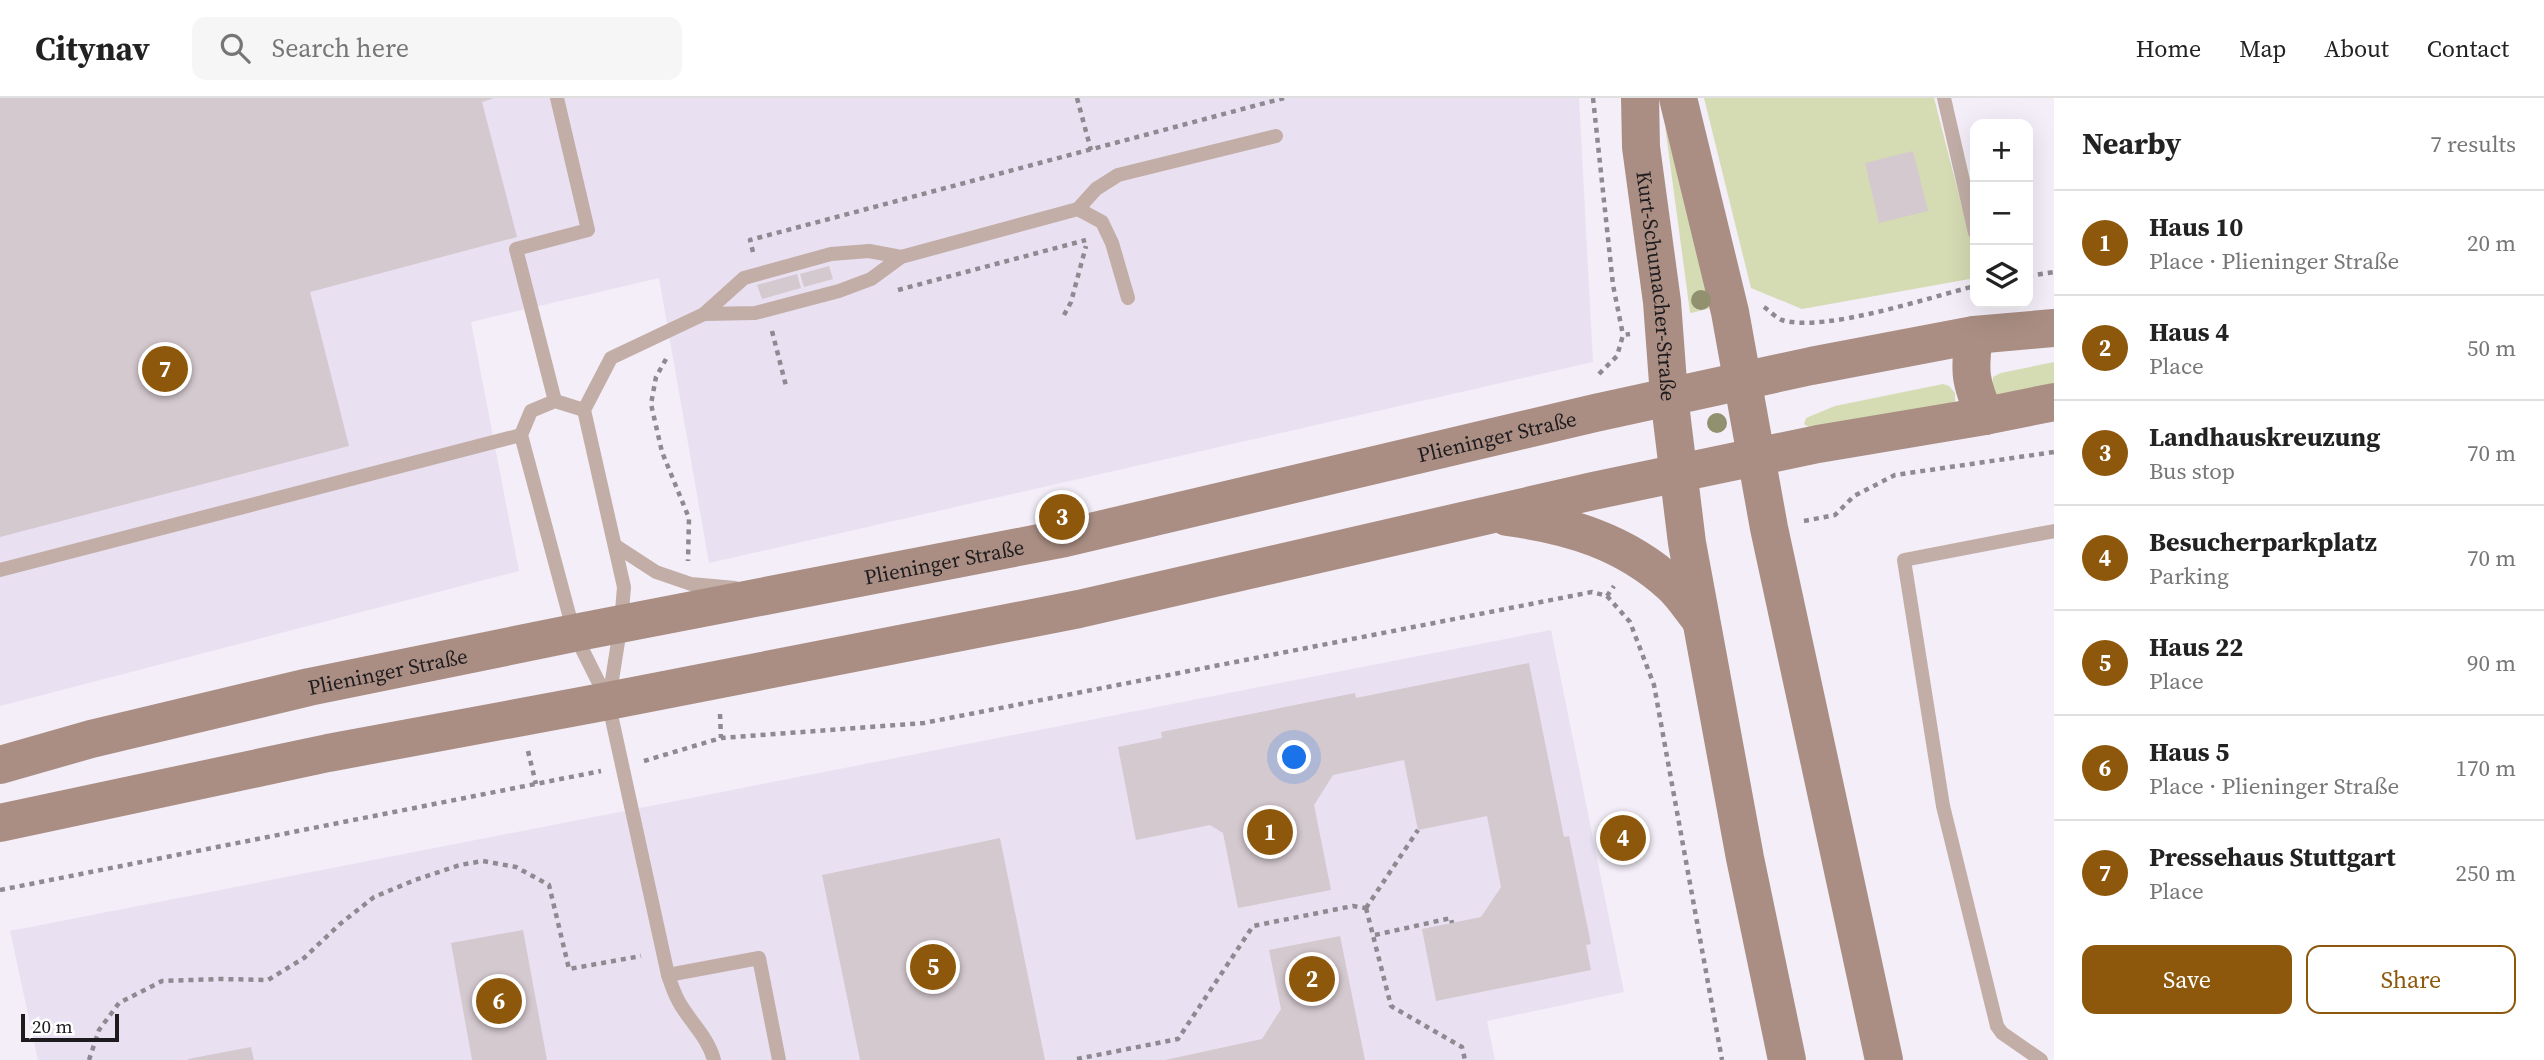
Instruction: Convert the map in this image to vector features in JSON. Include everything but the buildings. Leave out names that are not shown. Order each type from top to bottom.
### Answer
[{"type":"main road","name":"Kurt-Schumacher-Straße","points":[[1640,98],[1641,147],[1665,328],[1669,396],[1687,543],[1783,1054]]},
{"type":"main road","points":[[1678,98],[1730,312],[1726,384],[1754,438],[1769,528],[1884,1060]]},
{"type":"main road","points":[[1665,328],[1691,370],[1726,384]]},
{"type":"main road","name":"Plieninger Straße","points":[[0,765],[91,739],[309,687],[1065,538],[1669,396],[1974,335],[2054,328]]},
{"type":"main road","points":[[1974,335],[1970,365],[1972,386],[1985,416]]},
{"type":"main road","points":[[1687,543],[1699,502],[1718,465],[1754,438],[1811,366]]},
{"type":"main road","points":[[1677,456],[1726,384]]},
{"type":"main road","points":[[1754,438],[1818,444],[2054,402]]},
{"type":"main road","points":[[1595,413],[1677,456],[1718,465],[1744,491],[1769,528]]},
{"type":"main road","points":[[0,823],[328,752],[608,701],[1079,609],[1614,486],[1656,458],[1677,456]]},
{"type":"main road","points":[[1491,515],[1584,532],[1632,556],[1673,585],[1700,619]]},
{"type":"lane","points":[[555,401],[516,249],[588,230],[557,98]]},
{"type":"lane","points":[[1948,98],[1970,208]]},
{"type":"lane","points":[[704,314],[755,313],[839,291],[871,279],[901,257],[1078,209],[1096,189],[1118,175],[1276,136]]},
{"type":"lane","points":[[1078,209],[1102,222],[1112,243],[1128,298]]},
{"type":"lane","points":[[608,701],[621,624],[624,587],[584,410],[611,358],[704,314],[744,278],[758,273],[831,254],[869,251],[901,257]]},
{"type":"lane","points":[[584,410],[555,401],[531,411],[522,435],[574,633],[608,701],[668,975],[679,1003],[711,1049],[714,1060]]},
{"type":"lane","points":[[0,570],[522,435]]},
{"type":"lane","points":[[2040,1060],[2002,1033],[1997,1026],[1943,806],[1904,560],[2054,531]]},
{"type":"lane","points":[[616,546],[656,572],[691,583],[781,593]]},
{"type":"lane","points":[[668,975],[760,958],[779,1060]]},
{"type":"path","points":[[1077,98],[1091,150]]},
{"type":"path","points":[[758,273],[750,240],[1284,98]]},
{"type":"path","points":[[1593,98],[1614,285],[1623,335]]},
{"type":"path","points":[[889,292],[1088,239],[1071,302],[1064,315]]},
{"type":"path","points":[[2033,275],[2054,272]]},
{"type":"path","points":[[770,323],[786,386]]},
{"type":"path","points":[[667,357],[656,377],[651,404],[663,452],[690,518],[688,564]]},
{"type":"path","points":[[1769,528],[1835,515],[1854,496],[1895,475],[2054,452]]},
{"type":"path","points":[[1608,596],[1632,556]]},
{"type":"path","points":[[0,890],[622,767],[721,738],[924,723],[1592,592],[1608,596],[1630,622],[1654,685],[1722,1060]]},
{"type":"path","points":[[1366,908],[1418,830]]},
{"type":"path","points":[[89,1060],[99,1030],[119,1003],[162,981],[268,980],[304,958],[374,897],[460,865],[483,861],[516,867],[549,885],[569,969],[663,951]]},
{"type":"path","points":[[1077,1059],[1178,1039],[1253,926],[1353,906],[1366,908]]},
{"type":"path","points":[[1366,908],[1391,1006],[1462,1047],[1465,1060]]},
{"type":"path","points":[[1374,935],[1451,918],[1452,923]]},
{"type":"shaded area","points":[[0,98],[1579,98],[1593,362],[709,563],[659,278],[471,322],[519,571],[0,706]]},
{"type":"shaded area","points":[[1551,630],[1624,992],[1487,1021],[1495,1060],[38,1060],[10,931]]},
{"type":"green space","points":[[1704,98],[1934,98],[1970,238],[1970,279],[1802,309],[1751,288]]},
{"type":"green space","points":[[1665,126],[1715,307],[1691,313],[1690,312]]},
{"type":"green space","points":[[2054,362],[2054,386],[1996,395],[1992,385],[1993,377]]},
{"type":"green space","points":[[1943,384],[1955,393],[1955,401],[1950,407],[1809,427],[1804,424],[1806,418],[1835,406]]},
{"type":"place","name":"Pressehaus Stuttgart","points":[[165,369]]},
{"type":"place","name":"Landhauskreuzung","points":[[1062,517]]},
{"type":"place","name":"Haus 10","points":[[1270,832]]},
{"type":"place","name":"Besucherparkplatz","points":[[1623,838]]},
{"type":"place","name":"Haus 22","points":[[933,967]]},
{"type":"place","name":"Haus 4","points":[[1312,979]]},
{"type":"place","name":"Haus 5","points":[[499,1001]]}]
